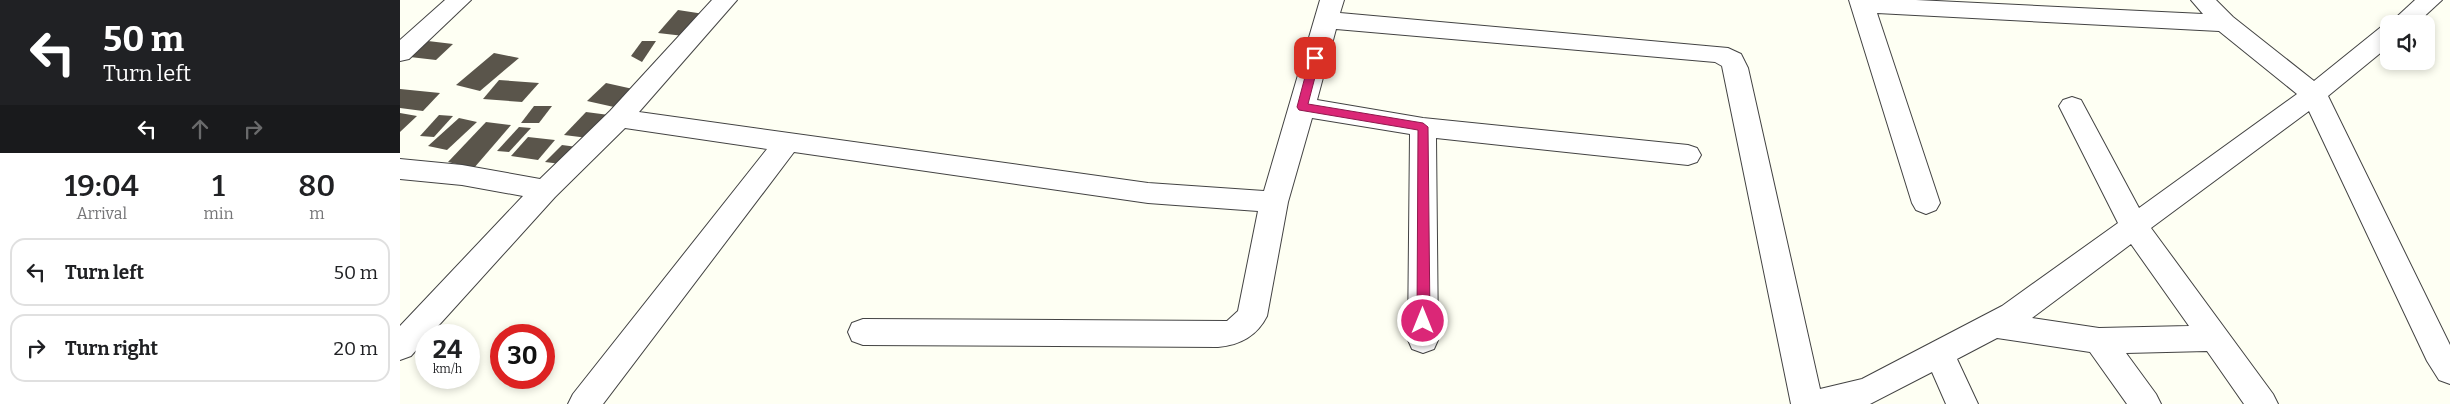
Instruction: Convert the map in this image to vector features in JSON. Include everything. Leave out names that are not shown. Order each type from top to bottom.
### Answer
[{"type":"street","points":[[400,53],[459,0]]},
{"type":"street","points":[[400,347],[412,321],[619,118],[725,0]]},
{"type":"street","points":[[2203,0],[2225,23],[2314,94],[2438,352],[2450,371]]},
{"type":"street","points":[[2411,15],[2430,0]]},
{"type":"street","points":[[1926,203],[1861,3],[2225,23]]},
{"type":"street","points":[[863,332],[1231,334],[1244,328],[1252,316],[1274,202],[1328,10],[1719,54],[1732,60],[1738,77],[1807,404]]},
{"type":"street","points":[[1815,404],[1868,391],[1997,325],[2314,94],[2380,40]]},
{"type":"street","points":[[2072,106],[2134,226],[2262,404]]},
{"type":"street","points":[[1302,107],[1423,127],[1688,155]]},
{"type":"street","points":[[619,118],[1148,193],[1274,202]]},
{"type":"street","points":[[1423,127],[1423,340]]},
{"type":"street","points":[[584,404],[787,142]]},
{"type":"street","points":[[400,169],[462,175],[545,190]]},
{"type":"street","points":[[1997,325],[2100,342],[2216,338]]},
{"type":"street","points":[[2100,342],[2145,404]]},
{"type":"street","points":[[1939,354],[1962,404]]},
{"type":"building","points":[[678,10],[704,14],[684,36],[658,33]]},
{"type":"building","points":[[428,41],[453,44],[436,60],[410,57]]},
{"type":"building","points":[[642,41],[656,41],[642,62],[631,56]]},
{"type":"building","points":[[494,53],[519,58],[480,91],[456,85]]},
{"type":"building","points":[[499,80],[539,83],[522,102],[483,99]]},
{"type":"building","points":[[606,83],[633,89],[614,107],[587,101]]},
{"type":"building","points":[[400,89],[440,93],[423,111],[400,108]]},
{"type":"building","points":[[534,106],[552,106],[539,123],[521,123]]},
{"type":"building","points":[[586,112],[609,115],[588,138],[564,135]]},
{"type":"building","points":[[400,113],[417,116],[400,132]]},
{"type":"building","points":[[439,115],[453,116],[434,137],[420,136]]},
{"type":"building","points":[[459,118],[477,122],[447,150],[428,146]]},
{"type":"building","points":[[486,122],[511,125],[474,168],[448,162]]},
{"type":"building","points":[[519,127],[531,128],[509,152],[497,151]]},
{"type":"building","points":[[528,137],[555,140],[538,160],[511,156]]},
{"type":"building","points":[[562,145],[577,147],[561,164],[545,162]]},
{"type":"route","points":[[1315,58],[1302,107],[1391,120],[1423,127],[1423,321]]}]
